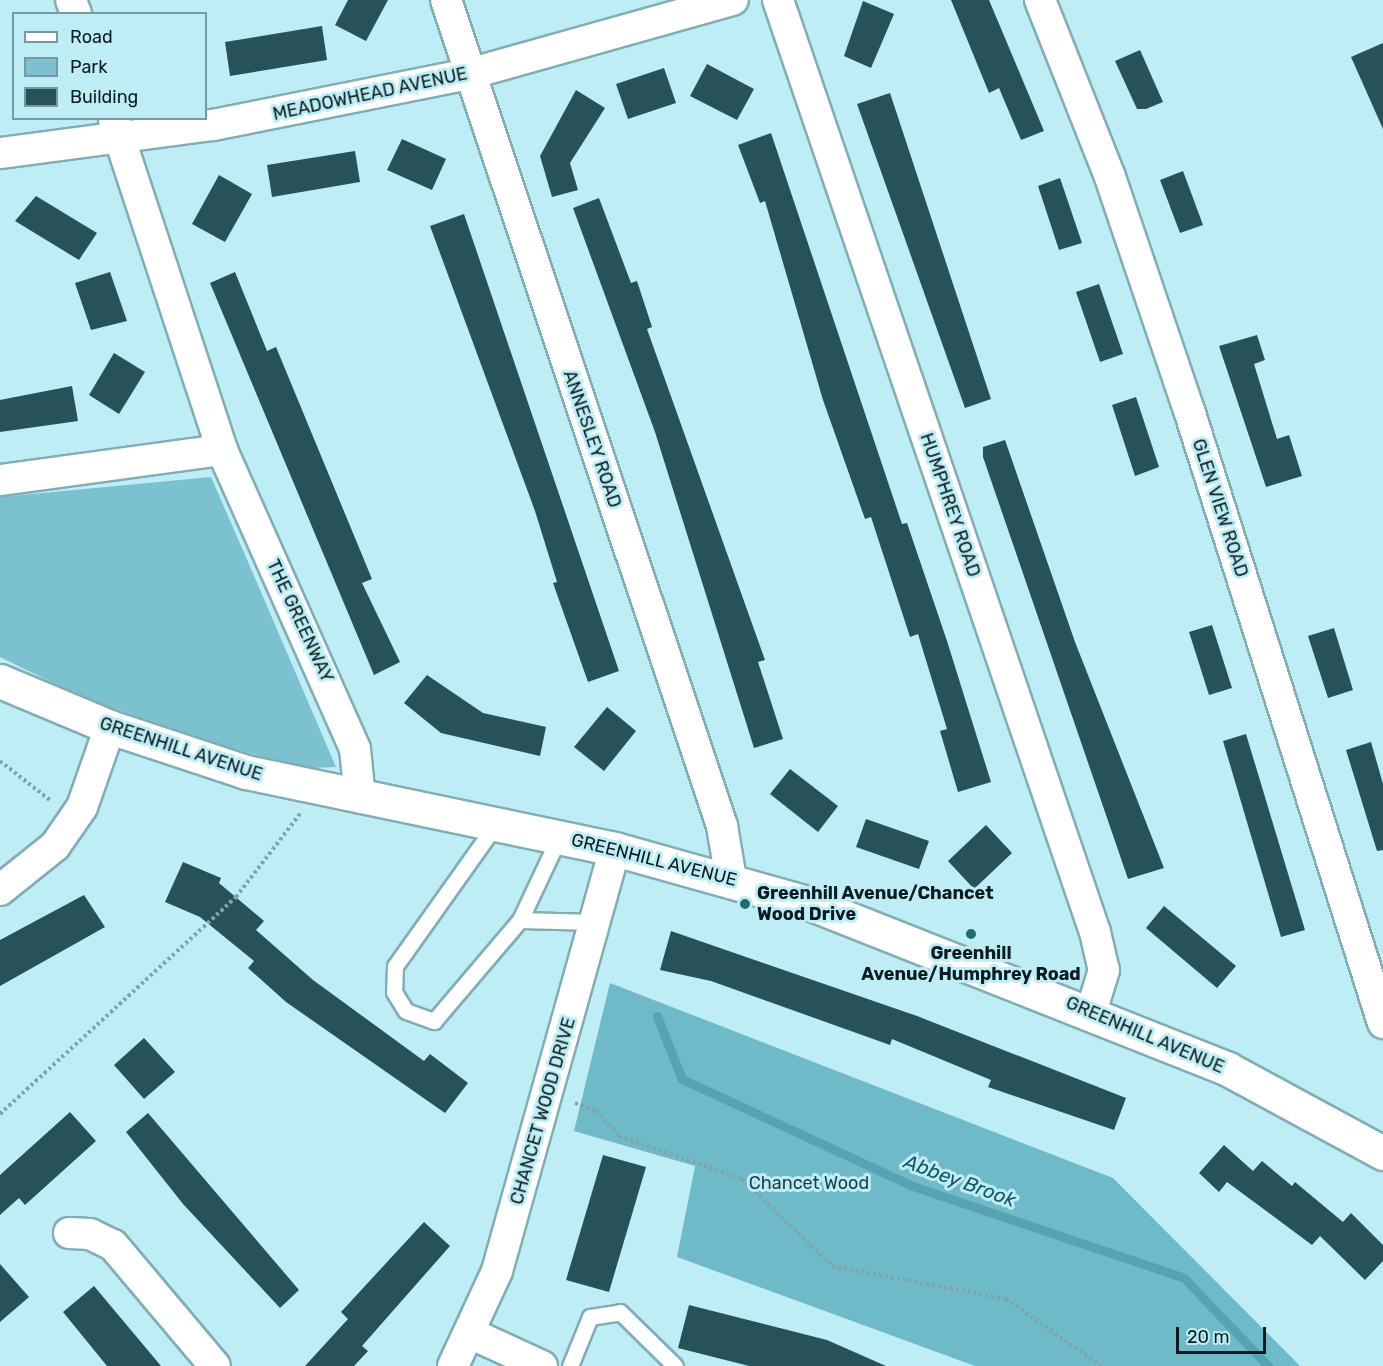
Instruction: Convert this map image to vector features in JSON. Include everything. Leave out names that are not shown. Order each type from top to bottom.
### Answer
[{"type":"street","name":"ANNESLEY ROAD","points":[[446,0],[722,826],[731,879]]},
{"type":"street","name":"MEADOWHEAD AVENUE","points":[[207,114],[469,74],[733,0]]},
{"type":"street","name":"HUMPHREY ROAD","points":[[778,0],[1095,932],[1104,970],[1091,1012]]},
{"type":"street","name":"GLEN VIEW ROAD","points":[[1040,0],[1110,177],[1189,410],[1383,1023]]},
{"type":"street","name":"MEADOWHEAD AVENUE","points":[[0,153],[117,128],[169,120]]},
{"type":"street","name":"THE GREENWAY","points":[[117,128],[222,450],[338,704],[356,749],[360,798]]},
{"type":"street","points":[[0,480],[222,450]]},
{"type":"street","name":"GREENHILL AVENUE","points":[[0,681],[110,727],[246,772],[360,798],[496,823],[615,849],[731,879],[1091,1012],[1228,1070],[1383,1153]]},
{"type":"street","points":[[0,890],[55,846],[74,819],[110,727]]},
{"type":"street","name":"CHANCET WOOD DRIVE","points":[[453,1366],[472,1334],[498,1270],[550,1093],[615,849]]},
{"type":"street","points":[[69,1233],[90,1234],[113,1245],[215,1366]]},
{"type":"street","points":[[472,1334],[542,1366]]},
{"type":"lane","points":[[496,823],[394,966],[391,980],[397,1001],[423,1021],[434,1021],[520,920],[559,837]]},
{"type":"lane","points":[[520,920],[596,921]]},
{"type":"lane","points":[[570,1366],[590,1317],[620,1312],[675,1366]]},
{"type":"path","points":[[0,761],[74,819]]},
{"type":"path","points":[[0,1114],[236,897],[320,788]]},
{"type":"path","points":[[550,1093],[596,1112],[619,1136],[742,1179],[832,1266],[1006,1299],[1101,1366]]},
{"type":"green space","points":[[211,477],[336,767],[309,768],[207,743],[82,697],[0,657],[0,497]]},
{"type":"green space","name":"Chancet Wood","points":[[610,983],[1113,1178],[1300,1366],[975,1366],[677,1257],[695,1166],[574,1131]]},
{"type":"building","points":[[348,0],[388,0],[366,41],[335,25]]},
{"type":"building","points":[[951,0],[989,0],[1044,131],[1021,140],[999,88],[989,93]]},
{"type":"building","points":[[863,1],[894,14],[871,68],[844,56]]},
{"type":"building","points":[[322,26],[327,60],[230,76],[225,42]]},
{"type":"building","points":[[1383,43],[1383,129],[1351,57]]},
{"type":"building","points":[[1140,50],[1163,102],[1146,109],[1137,109],[1115,61]]},
{"type":"building","points":[[707,64],[754,89],[737,120],[690,96]]},
{"type":"building","points":[[664,68],[676,103],[628,119],[616,84]]},
{"type":"building","points":[[576,90],[605,108],[570,163],[578,190],[552,197],[540,156]]},
{"type":"building","points":[[890,93],[991,399],[965,408],[857,104]]},
{"type":"building","points":[[771,133],[902,524],[907,523],[947,641],[991,782],[958,792],[940,731],[947,729],[918,634],[910,637],[871,517],[865,519],[823,400],[765,201],[760,203],[738,145]]},
{"type":"building","points":[[402,139],[446,159],[432,190],[387,170]]},
{"type":"building","points":[[355,151],[360,182],[272,197],[267,165]]},
{"type":"building","points":[[1183,171],[1203,225],[1180,233],[1160,180]]},
{"type":"building","points":[[219,175],[252,194],[225,242],[192,224]]},
{"type":"building","points":[[1060,178],[1082,243],[1059,250],[1038,186]]},
{"type":"building","points":[[36,196],[97,233],[79,260],[15,221]]},
{"type":"building","points":[[599,198],[631,283],[637,281],[652,327],[647,329],[765,660],[758,662],[783,739],[754,748],[655,432],[573,208]]},
{"type":"building","points":[[464,214],[619,671],[588,682],[553,583],[557,582],[535,511],[430,226]]},
{"type":"building","points":[[110,272],[127,321],[91,330],[75,283]]},
{"type":"building","points":[[235,272],[267,351],[276,347],[372,579],[362,583],[400,662],[374,675],[210,283]]},
{"type":"building","points":[[1099,284],[1123,354],[1100,362],[1076,292]]},
{"type":"building","points":[[1257,335],[1265,360],[1254,364],[1277,439],[1289,435],[1302,476],[1266,487],[1219,346]]},
{"type":"building","points":[[114,353],[145,372],[119,414],[89,395]]},
{"type":"building","points":[[72,386],[78,421],[0,432],[0,400]]},
{"type":"building","points":[[1136,397],[1159,467],[1135,476],[1112,405]]},
{"type":"building","points":[[1005,440],[1075,642],[1164,868],[1128,879],[983,457],[983,447]]},
{"type":"building","points":[[1212,625],[1232,688],[1209,695],[1189,632]]},
{"type":"building","points":[[1334,628],[1353,690],[1328,698],[1308,636]]},
{"type":"building","points":[[427,675],[483,713],[546,727],[540,756],[441,733],[404,703]]},
{"type":"building","points":[[607,707],[636,731],[604,771],[574,747]]},
{"type":"building","points":[[1246,734],[1305,930],[1281,937],[1223,741]]},
{"type":"building","points":[[1371,742],[1383,784],[1383,850],[1377,851],[1346,750]]},
{"type":"building","points":[[790,769],[838,806],[818,832],[770,794]]},
{"type":"building","points":[[866,819],[929,841],[919,869],[856,847]]},
{"type":"building","points":[[986,825],[1012,853],[974,889],[948,861]]},
{"type":"building","points":[[183,862],[221,878],[219,883],[264,921],[256,930],[313,980],[424,1061],[430,1054],[468,1083],[445,1113],[286,1002],[248,968],[254,961],[200,917],[165,902]]},
{"type":"building","points":[[84,895],[105,927],[0,986],[0,940]]},
{"type":"building","points":[[1164,906],[1236,966],[1217,988],[1146,928]]},
{"type":"building","points":[[671,931],[917,1016],[1126,1098],[1114,1130],[988,1087],[991,1080],[892,1039],[890,1045],[711,981],[660,970]]},
{"type":"building","points":[[144,1038],[175,1072],[144,1099],[114,1065]]},
{"type":"building","points":[[70,1112],[96,1141],[25,1205],[19,1198],[0,1215],[0,1175]]},
{"type":"building","points":[[148,1113],[299,1290],[280,1308],[183,1204],[126,1132]]},
{"type":"building","points":[[1224,1145],[1253,1171],[1262,1161],[1292,1186],[1295,1182],[1343,1222],[1351,1213],[1383,1245],[1383,1261],[1365,1280],[1320,1236],[1312,1245],[1227,1182],[1219,1192],[1199,1173]]},
{"type":"building","points":[[603,1155],[646,1167],[609,1292],[566,1280]]},
{"type":"building","points":[[424,1222],[450,1246],[362,1346],[368,1351],[354,1366],[305,1366],[348,1319],[341,1312]]},
{"type":"building","points":[[0,1264],[29,1297],[0,1322]]},
{"type":"building","points":[[94,1286],[161,1366],[107,1366],[63,1312]]},
{"type":"building","points":[[689,1305],[827,1340],[886,1366],[749,1366],[678,1348]]},
{"type":"waterway","name":"Abbey Brook","points":[[657,1016],[682,1079],[910,1185],[1184,1278],[1268,1366]]},
{"type":"place","name":"Greenhill Avenue/Chancet Wood Drive","points":[[745,904]]},
{"type":"place","name":"Greenhill Avenue/Humphrey Road","points":[[971,934]]}]
